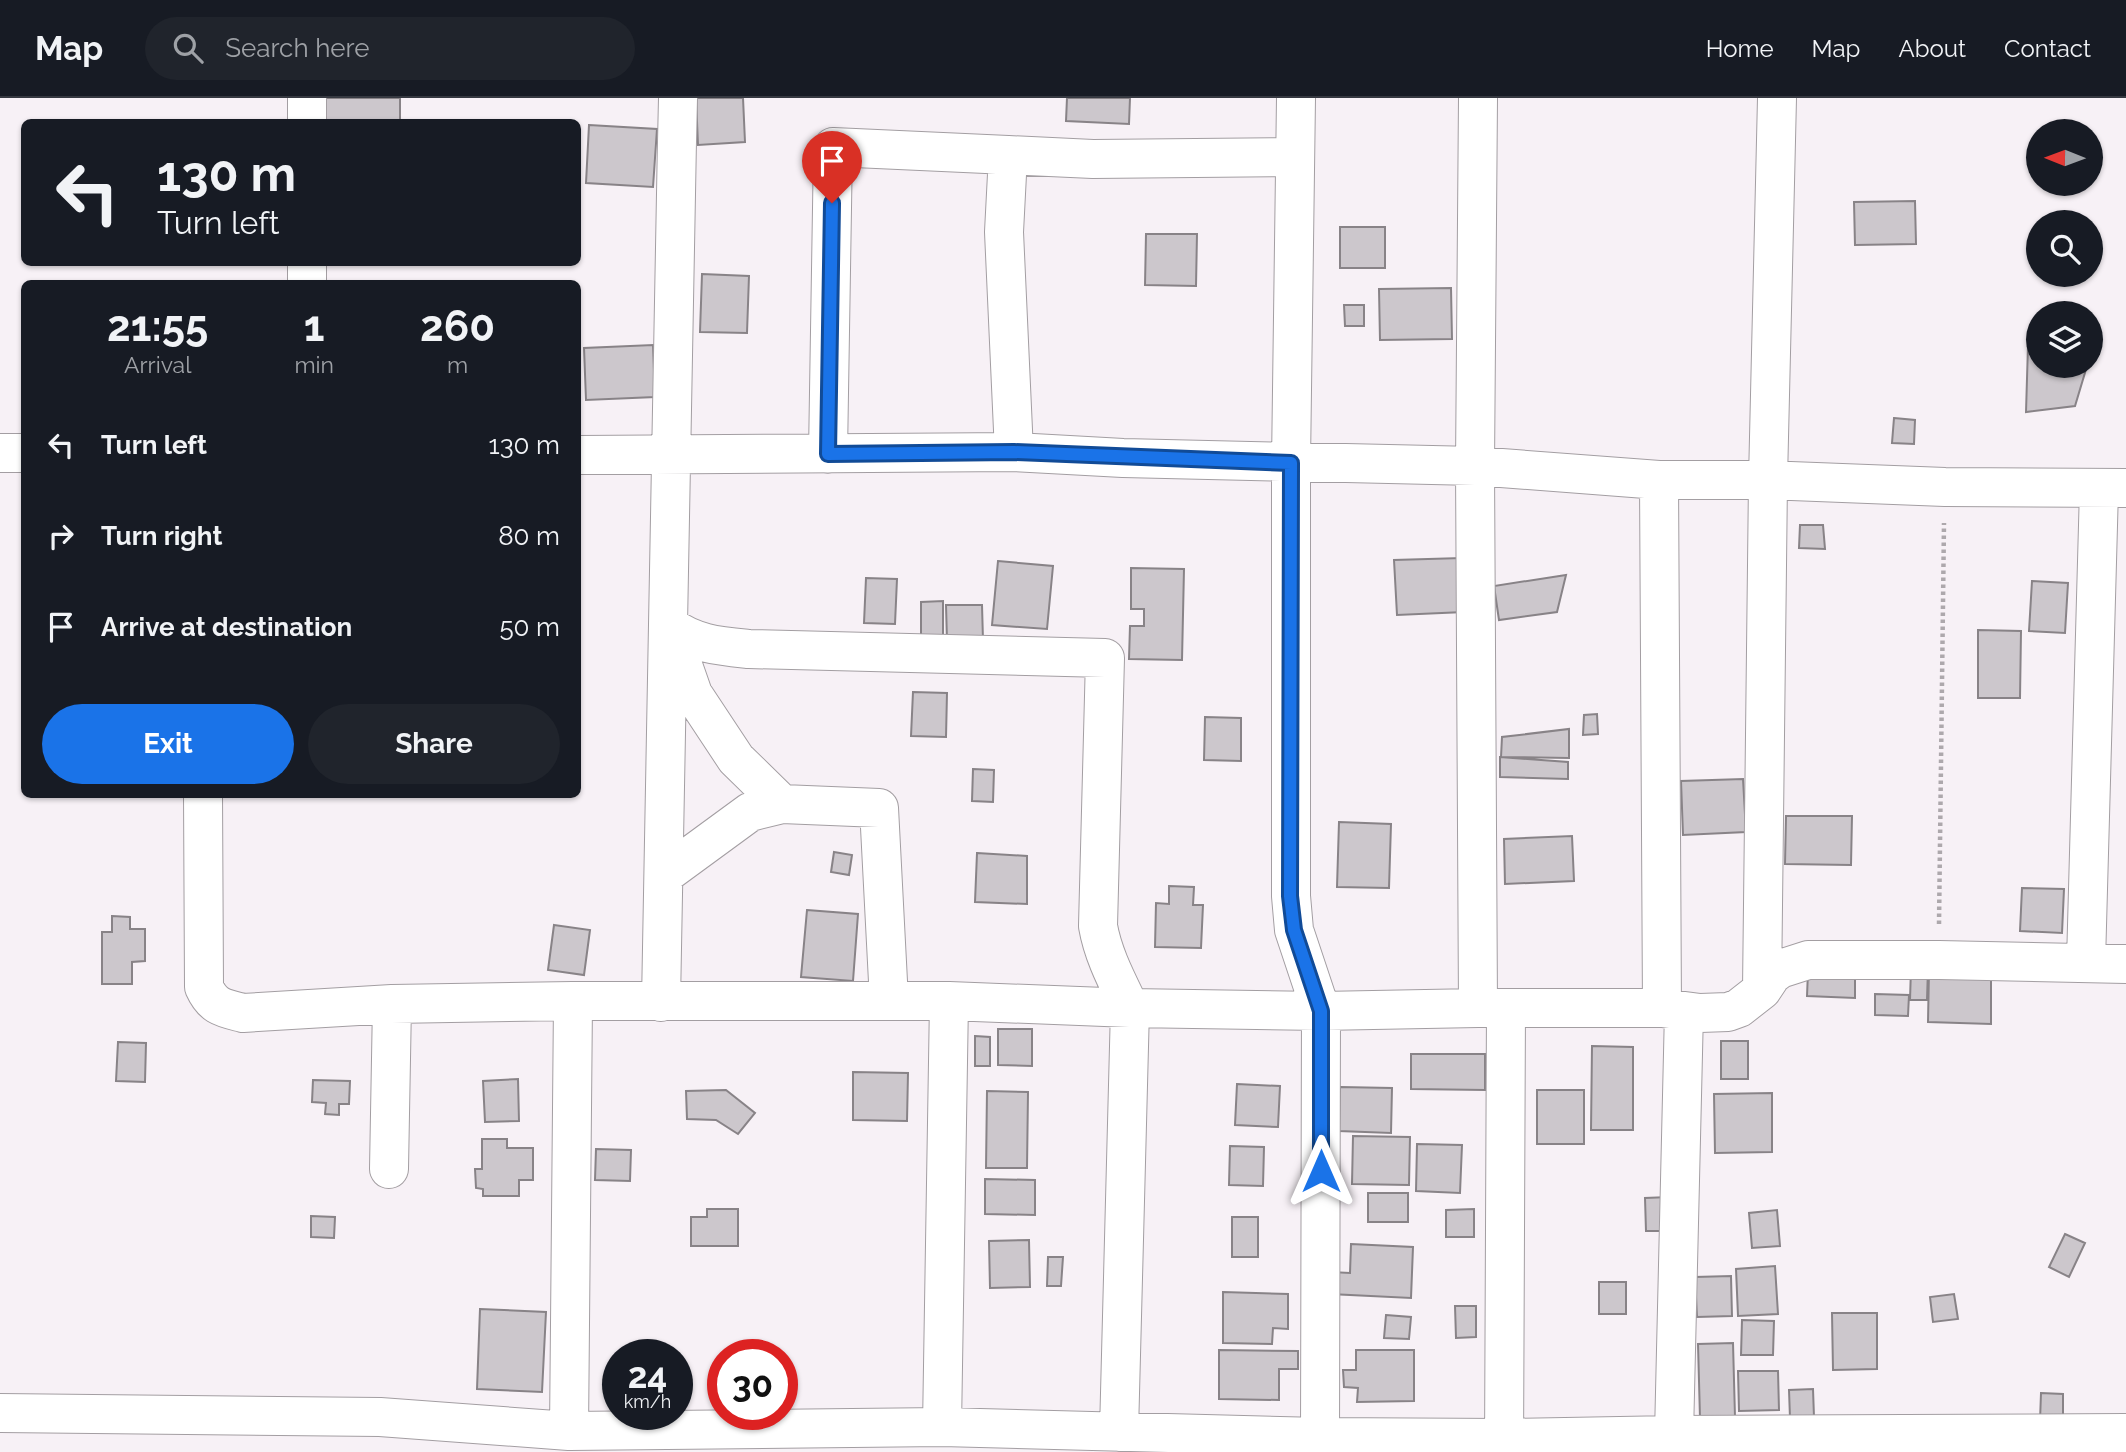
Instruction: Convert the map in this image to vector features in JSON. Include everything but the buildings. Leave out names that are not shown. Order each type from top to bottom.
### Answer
[{"type":"street","points":[[307,98],[307,119]]},
{"type":"street","points":[[661,1002],[678,98]]},
{"type":"street","points":[[1296,98],[1291,463],[1291,916],[1321,1011],[1320,1437]]},
{"type":"street","points":[[1478,98],[1475,466],[1504,1445]]},
{"type":"street","points":[[1762,990],[1768,480],[1777,98]]},
{"type":"street","points":[[828,454],[833,147],[1093,159],[1295,157]]},
{"type":"street","points":[[1008,155],[1004,232],[1014,452]]},
{"type":"street","points":[[581,455],[1014,452],[1291,463],[1475,466],[1659,480],[1768,480],[1945,487],[2113,489],[2086,962]]},
{"type":"street","points":[[0,453],[21,453]]},
{"type":"street","points":[[1659,480],[1673,1010],[1674,1435]]},
{"type":"street","points":[[670,626],[693,694],[736,759],[782,804]]},
{"type":"street","points":[[670,626],[682,635],[710,645],[749,649],[976,657],[1105,658],[1098,926],[1101,943],[1130,1008],[1107,1438]]},
{"type":"street","points":[[203,798],[204,987],[210,1000],[222,1008],[243,1013],[392,1004],[949,1001],[1130,1008],[1321,1011],[1492,1008],[1728,1013],[1762,990],[1772,975],[1780,969],[1808,961],[1938,960],[2126,964]]},
{"type":"street","points":[[664,875],[750,812],[782,804],[879,808],[889,1002]]},
{"type":"street","points":[[569,1431],[573,1001]]},
{"type":"street","points":[[942,1427],[949,1001]]},
{"type":"street","points":[[389,1169],[392,1004]]},
{"type":"street","points":[[0,1413],[380,1417],[569,1431],[942,1427],[1107,1438],[1320,1437],[1504,1445],[1674,1435],[1771,1444],[2126,1433]]},
{"type":"path","points":[[1938,960],[1945,487]]},
{"type":"route","points":[[832,203],[828,454],[1014,452],[1291,463],[1290,896],[1294,930],[1321,1011],[1321,1171]]}]
